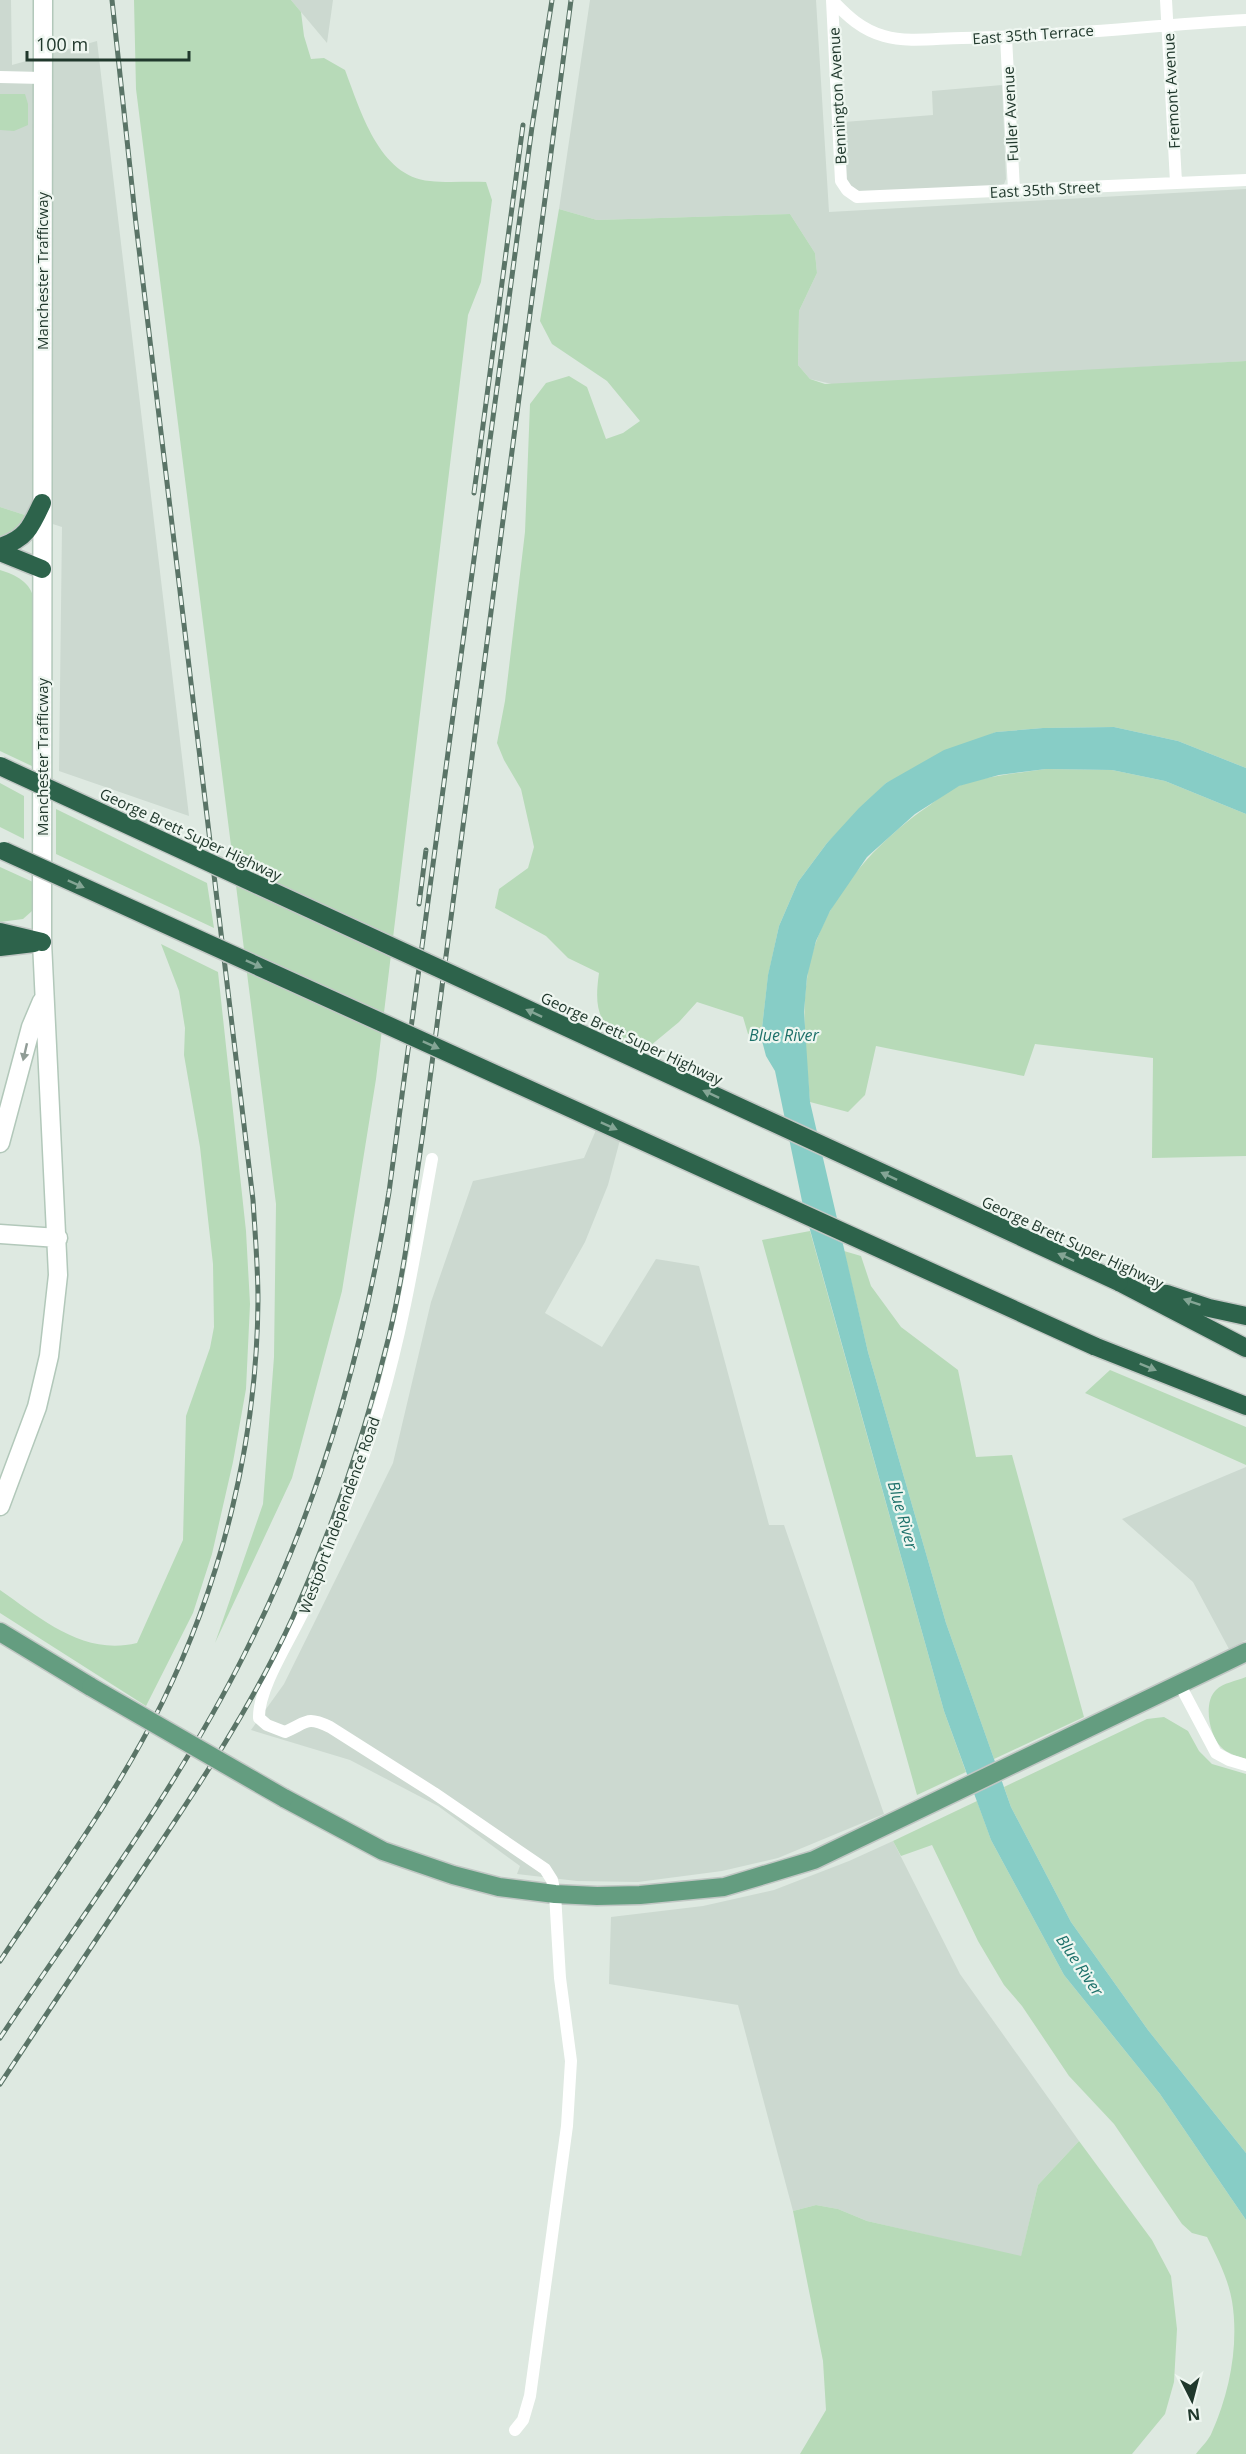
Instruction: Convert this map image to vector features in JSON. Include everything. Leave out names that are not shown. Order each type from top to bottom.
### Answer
[{"type":"highway","points":[[0,547],[12,543],[29,530],[42,503]]},
{"type":"highway","points":[[0,552],[42,569]]},
{"type":"highway","points":[[0,563],[42,569]]},
{"type":"highway","name":"George Brett Super Highway","points":[[0,766],[1119,1282],[1246,1348]]},
{"type":"highway","points":[[2,850],[1094,1346],[1246,1406]]},
{"type":"highway","points":[[0,932],[42,942]]},
{"type":"highway","points":[[0,947],[42,942]]},
{"type":"highway","points":[[1138,1292],[1167,1294],[1209,1308],[1246,1316]]},
{"type":"main road","name":"Manchester Trafficway","points":[[0,1506],[37,1407],[49,1356],[56,1308],[58,1238],[42,942],[43,0]]},
{"type":"main road","points":[[0,1143],[31,1028],[44,997]]},
{"type":"main road","points":[[0,1234],[58,1238]]},
{"type":"main road","points":[[1,1635],[284,1798],[383,1851],[453,1875],[499,1887],[555,1894],[640,1895],[724,1887],[814,1860],[1246,1652]]},
{"type":"street","name":"East 35th Terrace","points":[[832,0],[849,19],[885,37],[906,39],[1006,37],[1246,20]]},
{"type":"street","name":"Bennington Avenue","points":[[832,0],[841,181],[847,190]]},
{"type":"street","name":"Fremont Avenue","points":[[1166,0],[1176,182]]},
{"type":"street","name":"Fuller Avenue","points":[[1006,37],[1014,190]]},
{"type":"street","points":[[0,77],[42,78]]},
{"type":"street","name":"East 35th Street","points":[[847,190],[856,197],[871,198],[1246,180]]},
{"type":"street","name":"Westport Independence Road","points":[[432,1160],[401,1323],[380,1404],[334,1537],[300,1621],[266,1686],[259,1705],[259,1718],[267,1725],[285,1732],[304,1722],[314,1720],[330,1727],[434,1793],[545,1869],[552,1880],[555,1894]]},
{"type":"street","points":[[1180,1685],[1216,1753],[1246,1765]]},
{"type":"street","points":[[515,2430],[522,2420],[530,2397],[567,2126],[571,2061],[560,1978],[555,1894]]},
{"type":"shaded area","points":[[0,0],[11,0],[12,65],[97,41],[189,816],[59,771],[62,527],[0,507]]},
{"type":"shaded area","points":[[291,0],[333,0],[327,43],[301,12]]},
{"type":"shaded area","points":[[590,0],[816,0],[829,212],[1246,189],[1246,361],[836,385],[810,379],[798,365],[799,311],[817,273],[815,253],[790,214],[597,220],[559,209]]},
{"type":"shaded area","points":[[1002,85],[1006,179],[1004,184],[858,192],[851,187],[846,179],[844,122],[933,115],[932,91]]},
{"type":"shaded area","points":[[596,1130],[620,1140],[608,1185],[585,1242],[545,1313],[602,1347],[656,1259],[699,1266],[769,1525],[784,1525],[884,1814],[778,1858],[722,1871],[638,1882],[577,1881],[517,1874],[520,1866],[438,1806],[350,1760],[251,1730],[284,1684],[393,1463],[431,1302],[473,1181],[584,1158]]},
{"type":"shaded area","points":[[1246,1467],[1246,1640],[1229,1649],[1193,1582],[1122,1519]]},
{"type":"shaded area","points":[[893,1841],[960,1974],[1079,2141],[1038,2185],[1021,2257],[867,2221],[838,2209],[816,2205],[793,2211],[738,2005],[609,1984],[611,1917],[703,1906],[774,1890]]},
{"type":"green space","points":[[134,0],[291,0],[301,12],[304,36],[311,59],[324,58],[345,70],[374,139],[397,167],[412,177],[430,181],[486,182],[492,200],[481,282],[468,315],[376,1079],[342,1291],[292,1478],[215,1643],[263,1504],[274,1357],[276,1204],[136,89]]},
{"type":"green space","points":[[0,94],[25,94],[28,104],[28,125],[14,131],[0,130]]},
{"type":"green space","points":[[559,209],[597,220],[790,214],[815,253],[817,273],[799,311],[798,365],[810,379],[825,384],[1246,361],[1246,768],[1178,741],[1114,727],[1043,728],[996,732],[886,783],[827,843],[798,882],[779,926],[768,976],[761,1037],[748,1034],[743,1017],[697,1002],[679,1022],[650,1046],[625,1047],[609,1030],[600,1014],[597,996],[599,973],[568,958],[546,936],[495,908],[499,889],[528,868],[534,847],[521,789],[497,743],[505,701],[525,532],[530,404],[546,383],[569,376],[587,387],[606,439],[623,433],[640,421],[607,381],[552,344],[540,321]]},
{"type":"green space","points":[[0,507],[31,517],[26,527],[0,542]]},
{"type":"green space","points":[[0,570],[22,580],[30,588],[34,600],[34,767],[0,751]]},
{"type":"green space","points":[[1046,769],[1112,770],[1165,781],[1246,814],[1246,1156],[1152,1158],[1153,1058],[1035,1044],[1024,1076],[876,1046],[865,1095],[848,1112],[810,1102],[805,1025],[807,979],[822,927],[850,880],[868,858],[908,821],[953,789],[982,779]]},
{"type":"green space","points":[[0,783],[24,796],[24,839],[0,827]]},
{"type":"green space","points":[[56,809],[207,883],[214,928],[56,854]]},
{"type":"green space","points":[[0,867],[33,882],[32,911],[23,919],[0,922]]},
{"type":"green space","points":[[161,944],[218,972],[246,1231],[250,1304],[246,1389],[233,1462],[212,1554],[193,1613],[146,1706],[0,1613],[0,1590],[48,1623],[81,1640],[117,1646],[137,1643],[183,1540],[186,1416],[210,1348],[214,1327],[213,1264],[200,1147],[184,1055],[185,1028],[179,991]]},
{"type":"green space","points":[[810,1231],[944,1711],[966,1772],[917,1795],[762,1240]]},
{"type":"green space","points":[[844,1251],[861,1256],[871,1286],[901,1327],[958,1370],[976,1457],[1012,1455],[1084,1717],[994,1759],[946,1623],[868,1352]]},
{"type":"green space","points":[[1110,1370],[1246,1427],[1246,1465],[1085,1393]]},
{"type":"green space","points":[[1246,1677],[1246,1759],[1227,1751],[1217,1742],[1211,1727],[1209,1710],[1212,1695],[1216,1690]]},
{"type":"green space","points":[[1164,1717],[1188,1731],[1199,1751],[1212,1764],[1246,1774],[1246,2153],[1148,2030],[1071,1922],[1011,1807],[1004,1787],[1147,1719]]},
{"type":"green space","points":[[977,1801],[991,1840],[1064,1975],[1160,2094],[1246,2220],[1246,2454],[1196,2454],[1211,2435],[1224,2401],[1231,2368],[1234,2334],[1234,2317],[1228,2284],[1207,2237],[1192,2233],[1182,2224],[1114,2124],[1069,2076],[1022,2006],[1004,1985],[978,1941],[932,1845],[901,1856],[893,1841]]},
{"type":"green space","points":[[1079,2141],[1152,2240],[1171,2276],[1177,2329],[1174,2382],[1165,2414],[1132,2454],[800,2454],[826,2410],[823,2361],[793,2211],[816,2205],[838,2209],[867,2221],[1021,2256],[1038,2185]]},
{"type":"water","name":"Blue River","points":[[1114,727],[1178,741],[1246,768],[1246,814],[1165,781],[1112,770],[1046,769],[999,775],[959,786],[915,814],[867,857],[830,911],[816,941],[807,977],[804,1012],[810,1102],[868,1352],[946,1623],[1011,1807],[1071,1922],[1148,2030],[1246,2153],[1246,2220],[1160,2094],[1064,1975],[991,1840],[944,1711],[802,1201],[775,1071],[766,1056],[761,1037],[768,975],[779,926],[798,882],[827,843],[886,783],[944,750],[996,732],[1043,728]]},
{"type":"railway","points":[[0,1961],[126,1770],[184,1656],[219,1558],[232,1507],[243,1456],[256,1352],[258,1288],[253,1200],[136,224],[112,0]]},
{"type":"railway","points":[[0,2038],[159,1803],[244,1655],[295,1543],[335,1429],[351,1370],[366,1312],[389,1192],[532,127],[552,0]]},
{"type":"railway","points":[[0,2084],[187,1803],[261,1681],[293,1617],[322,1548],[359,1443],[380,1372],[400,1285],[423,1132],[571,0]]},
{"type":"railway","points":[[474,493],[523,125]]},
{"type":"railway","points":[[419,904],[426,850]]}]
